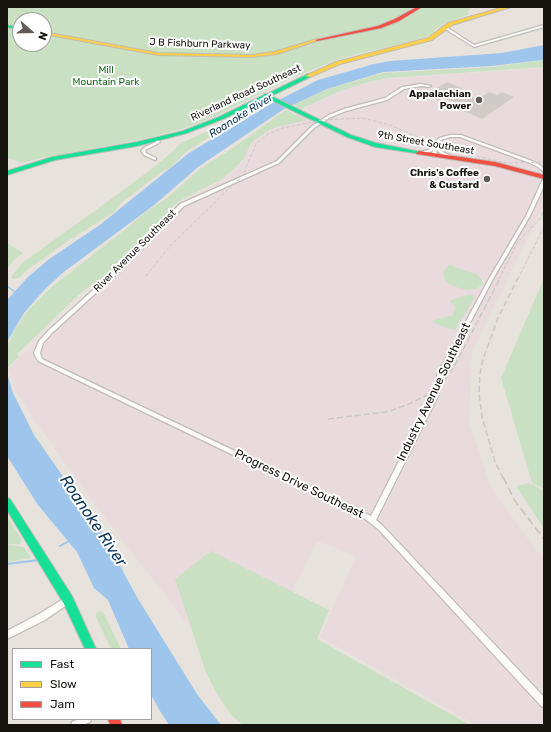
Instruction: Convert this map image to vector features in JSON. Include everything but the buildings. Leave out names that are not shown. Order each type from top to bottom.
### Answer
[{"type":"street","name":"J B Fishburn Parkway","points":[[52,35],[158,54],[252,56],[275,53],[324,38],[379,26],[397,20],[420,7]]},
{"type":"street","name":"Riverland Road Southeast","points":[[7,173],[54,158],[157,140],[211,122],[269,96],[299,78],[348,60],[426,41],[444,27],[456,21],[509,7]]},
{"type":"street","points":[[444,27],[474,46],[544,26]]},
{"type":"street","name":"River Avenue Southeast","points":[[43,362],[40,360],[37,353],[41,342],[118,270],[176,210],[188,202],[278,162],[310,129],[320,122],[345,110],[386,99],[403,88],[421,85],[430,86]]},
{"type":"street","name":"9th Street Southeast","points":[[269,96],[297,111],[360,140],[388,148],[415,153],[495,164],[544,177]]},
{"type":"street","points":[[434,156],[436,146],[443,138],[455,136],[464,137],[534,163],[544,171]]},
{"type":"street","points":[[155,159],[145,154],[144,151],[146,148],[158,142],[157,140]]},
{"type":"street","points":[[415,153],[424,152],[436,146]]},
{"type":"street","points":[[436,146],[446,156],[458,159]]},
{"type":"street","name":"Industry Avenue Southeast","points":[[372,520],[434,398],[444,367],[492,277],[528,216],[544,182]]},
{"type":"street","name":"Progress Drive Southeast","points":[[43,362],[360,512],[372,520],[544,703]]},
{"type":"street","points":[[7,502],[68,600],[91,648]]},
{"type":"street","points":[[7,635],[42,617],[68,600]]},
{"type":"street","points":[[76,725],[85,720]]},
{"type":"shaded area","points":[[544,68],[544,205],[472,351],[469,421],[491,488],[536,550],[544,557],[544,725],[476,725],[320,637],[356,556],[317,541],[280,615],[194,632],[108,522],[42,431],[16,392],[9,368],[137,247],[180,203],[225,179],[244,160],[253,142],[308,107],[339,92],[362,84],[389,79]]},
{"type":"green space","name":"Mill Mountain Park","points":[[7,7],[471,7],[467,13],[470,14],[442,24],[430,35],[421,39],[346,57],[319,67],[289,79],[213,117],[188,127],[144,139],[41,158],[22,163],[7,158]]},
{"type":"green space","points":[[544,60],[544,67],[388,78],[361,84],[338,92],[301,109],[293,105],[328,89],[383,73],[492,67]]},
{"type":"green space","points":[[286,110],[307,120],[269,130],[252,142],[243,160],[224,178],[178,202],[107,274],[82,292],[17,354],[19,357],[8,367],[7,349],[12,335],[25,314],[48,290],[143,214],[167,198],[200,169]]},
{"type":"green space","points":[[232,120],[234,122],[187,151],[170,168],[161,172],[119,205],[114,212],[65,243],[27,270],[19,278],[12,279],[11,277],[22,263],[132,184],[164,159],[181,143]]},
{"type":"green space","points":[[7,243],[23,253],[14,260],[7,269]]},
{"type":"green space","points":[[450,265],[476,274],[482,279],[483,285],[475,289],[467,290],[448,284],[444,279],[443,273]]},
{"type":"green space","points":[[544,278],[544,489],[532,483],[501,378]]},
{"type":"green space","points":[[469,294],[475,297],[455,330],[443,327],[431,321],[454,315],[452,314],[456,307],[450,302],[451,300]]},
{"type":"green space","points":[[530,483],[544,491],[544,529],[516,486]]},
{"type":"green space","points":[[7,516],[22,540],[20,544],[7,544]]},
{"type":"green space","points":[[8,545],[24,547],[31,558],[7,562]]},
{"type":"green space","points":[[211,551],[329,610],[317,639],[470,725],[243,725],[231,715],[218,696],[206,673],[175,579]]},
{"type":"green space","points":[[100,611],[103,612],[121,648],[111,648],[96,617],[96,613]]},
{"type":"water","points":[[544,45],[544,59],[542,60],[492,66],[383,72],[327,89],[284,109],[198,167],[153,206],[65,271],[46,288],[24,313],[7,342],[7,300],[28,277],[48,260],[101,224],[189,153],[269,105],[318,80],[374,64],[390,61],[502,53]]},
{"type":"water","name":"Roanoke River","points":[[7,373],[13,393],[34,435],[100,529],[138,599],[197,694],[221,725],[169,725],[152,697],[152,648],[129,648],[108,600],[94,588],[77,552],[38,505],[7,456]]},
{"type":"waterway","points":[[7,286],[15,292]]},
{"type":"waterway","points":[[60,546],[69,541]]},
{"type":"waterway","points":[[7,564],[39,560]]},
{"type":"railway","points":[[146,276],[170,246],[243,175],[256,144],[268,134],[283,128],[323,120],[362,118],[387,124],[449,150],[507,163],[544,162]]},
{"type":"railway","points":[[499,279],[518,242],[539,220],[544,211]]},
{"type":"railway","points":[[518,279],[544,227]]},
{"type":"railway","points":[[328,419],[386,412],[407,405],[427,395],[443,383],[455,365],[500,278]]},
{"type":"railway","points":[[503,478],[495,462],[482,417],[479,393],[480,374],[483,359],[498,318],[518,278]]},
{"type":"railway","points":[[503,477],[515,501],[544,539]]},
{"type":"traffic: fast","points":[[7,26],[12,27]]},
{"type":"traffic: fast","points":[[7,173],[54,158],[137,144],[185,132],[221,118],[308,76]]},
{"type":"traffic: fast","points":[[266,95],[349,136],[375,145],[419,153]]},
{"type":"traffic: fast","points":[[7,502],[68,600],[91,648]]},
{"type":"traffic: slow","points":[[308,76],[338,63],[430,39],[450,24],[509,7]]},
{"type":"traffic: slow","points":[[52,34],[158,54],[252,56],[275,53],[317,40]]},
{"type":"traffic: jam","points":[[317,40],[379,27],[397,20],[420,7]]},
{"type":"traffic: jam","points":[[419,153],[495,164],[544,177]]},
{"type":"traffic: jam","points":[[114,720],[116,725]]},
{"type":"place","name":"Appalachian Power","points":[[479,100]]},
{"type":"place","name":"Chris's Coffee & Custard","points":[[487,179]]}]
